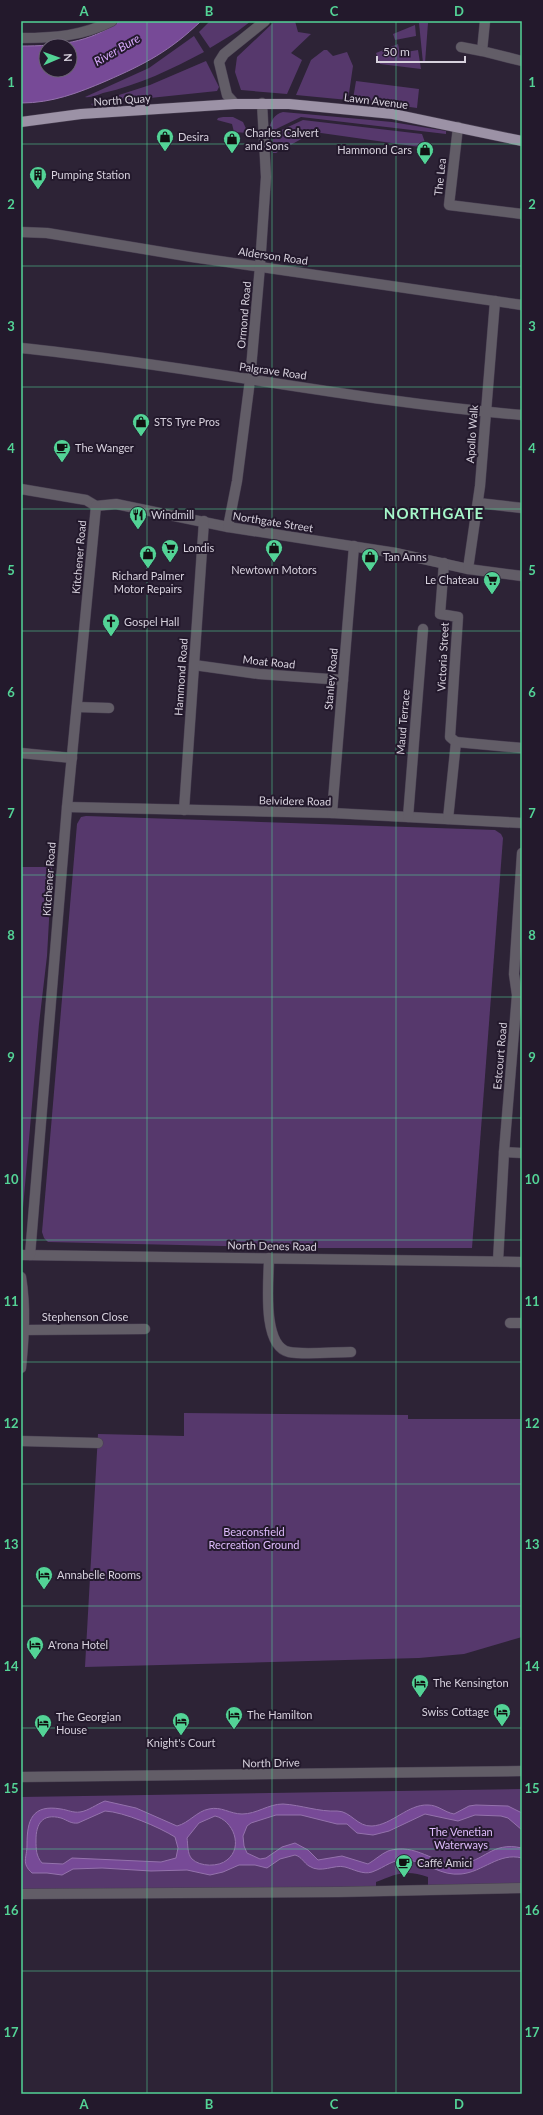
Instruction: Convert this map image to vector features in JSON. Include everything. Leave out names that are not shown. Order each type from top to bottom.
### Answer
[{"type":"main road","name":"Lawn Avenue","points":[[224,105],[262,103],[329,107],[394,114],[522,141]]},
{"type":"main road","name":"North Quay","points":[[21,122],[81,114],[224,105]]},
{"type":"street","points":[[21,38],[72,36],[93,30],[112,21]]},
{"type":"street","points":[[235,104],[227,95],[218,62],[224,54],[264,21]]},
{"type":"street","points":[[482,51],[485,21]]},
{"type":"street","points":[[461,47],[522,61]]},
{"type":"street","name":"Ormond Road","points":[[228,527],[237,481],[250,380],[260,266],[266,177],[262,103]]},
{"type":"street","name":"The Lea","points":[[458,127],[449,205],[522,214]]},
{"type":"street","name":"Alderson Road","points":[[21,232],[47,233],[522,305]]},
{"type":"street","name":"Apollo Walk","points":[[468,569],[478,503],[495,301]]},
{"type":"street","name":"Palgrave Road","points":[[21,348],[486,412],[522,415]]},
{"type":"street","name":"Northgate Street","points":[[21,489],[86,500],[96,506],[116,504],[228,527],[354,546],[468,569],[522,576]]},
{"type":"street","points":[[478,503],[522,508]]},
{"type":"street","name":"Kitchener Road","points":[[26,1255],[96,506]]},
{"type":"street","name":"Hammond Road","points":[[184,810],[204,521]]},
{"type":"street","name":"Stanley Road","points":[[332,813],[354,546]]},
{"type":"street","name":"Victoria Street","points":[[444,563],[440,614],[458,617],[450,737],[456,742]]},
{"type":"street","name":"Maud Terrace","points":[[408,817],[423,629]]},
{"type":"street","name":"Moat Road","points":[[194,665],[259,674],[343,680]]},
{"type":"street","points":[[77,707],[109,708]]},
{"type":"street","points":[[448,819],[456,742],[522,748]]},
{"type":"street","points":[[21,753],[72,758]]},
{"type":"street","name":"Belvidere Road","points":[[67,806],[332,813],[522,823]]},
{"type":"street","name":"Estcourt Road","points":[[498,1261],[504,1152],[520,996],[514,974],[522,853]]},
{"type":"street","points":[[504,1152],[522,1154]]},
{"type":"street","name":"North Denes Road","points":[[26,1255],[522,1262]]},
{"type":"street","points":[[269,1258],[270,1327],[277,1344],[288,1352],[351,1352]]},
{"type":"street","points":[[21,1277],[24,1296],[25,1330],[21,1368]]},
{"type":"street","points":[[510,1323],[522,1323]]},
{"type":"street","name":"Stephenson Close","points":[[25,1330],[145,1329]]},
{"type":"street","points":[[21,1441],[98,1443]]},
{"type":"street","name":"North Drive","points":[[21,1777],[522,1771]]},
{"type":"street","points":[[21,1894],[340,1892],[522,1888]]},
{"type":"green space","points":[[210,21],[251,21],[238,31],[210,48],[199,32]]},
{"type":"green space","points":[[275,21],[295,21],[298,32],[311,34],[291,53],[302,60],[287,94],[241,90],[235,72],[237,57]]},
{"type":"green space","points":[[419,23],[428,23],[425,63],[423,63]]},
{"type":"green space","points":[[415,25],[416,36],[395,40],[393,34]]},
{"type":"green space","points":[[194,36],[204,52],[129,86],[94,96],[85,97],[149,68]]},
{"type":"green space","points":[[398,44],[400,53],[418,50],[421,69],[380,64],[376,53]]},
{"type":"green space","points":[[324,50],[327,50],[333,56],[347,52],[353,66],[348,100],[296,95],[311,60]]},
{"type":"green space","points":[[206,61],[219,87],[217,91],[102,103],[93,106],[91,104],[150,85]]},
{"type":"green space","points":[[356,81],[419,89],[417,108],[353,99]]},
{"type":"green space","points":[[283,112],[392,122],[446,131],[446,134],[301,117],[274,130],[269,129],[273,118],[277,114]]},
{"type":"green space","points":[[233,117],[243,122],[248,133],[234,132],[232,124],[217,120],[218,118]]},
{"type":"green space","points":[[303,120],[422,134],[427,148],[314,132],[276,153],[273,153],[273,136],[275,133]]},
{"type":"green space","points":[[81,817],[495,830],[501,834],[503,838],[472,1248],[316,1248],[48,1242],[44,1238],[42,1232],[77,824]]},
{"type":"green space","points":[[21,867],[52,867],[47,956],[39,1024],[21,1231]]},
{"type":"green space","name":"Beaconsfield Recreation Ground","points":[[184,1413],[408,1415],[408,1419],[522,1419],[522,1637],[464,1654],[419,1658],[85,1667],[98,1434],[184,1436]]},
{"type":"green space","name":"The Venetian Waterways","points":[[522,1789],[522,1885],[428,1887],[428,1877],[407,1873],[395,1875],[376,1882],[376,1888],[21,1891],[21,1797]]},
{"type":"water","name":"River Bure","points":[[120,21],[201,21],[168,49],[120,75],[85,90],[65,96],[32,103],[21,103],[21,46],[38,45],[38,78],[78,78],[78,41],[97,34]]},
{"type":"water","points":[[105,1801],[136,1808],[177,1826],[205,1810],[213,1808],[222,1809],[233,1813],[247,1814],[278,1804],[342,1812],[367,1826],[379,1825],[414,1808],[428,1805],[435,1806],[454,1814],[469,1806],[508,1806],[522,1813],[522,1830],[508,1818],[501,1816],[475,1815],[458,1821],[425,1814],[389,1831],[373,1835],[357,1833],[347,1824],[337,1824],[301,1815],[276,1815],[251,1823],[247,1826],[243,1836],[244,1846],[247,1853],[260,1859],[266,1858],[282,1847],[295,1843],[308,1850],[318,1860],[342,1856],[368,1864],[385,1852],[398,1849],[416,1851],[441,1861],[459,1864],[475,1860],[495,1849],[503,1847],[522,1848],[522,1858],[514,1857],[498,1860],[477,1870],[461,1874],[447,1873],[409,1860],[398,1860],[369,1873],[341,1866],[318,1869],[309,1866],[295,1855],[280,1859],[267,1868],[255,1865],[239,1865],[223,1872],[210,1875],[187,1870],[151,1871],[102,1868],[73,1869],[62,1875],[32,1873],[25,1860],[28,1828],[30,1821],[37,1812],[43,1809],[51,1808],[80,1812]],"holes":[[[105,1811],[122,1814],[141,1821],[175,1837],[178,1848],[176,1858],[161,1862],[72,1858],[63,1864],[42,1863],[37,1855],[36,1849],[36,1834],[41,1821],[49,1817],[54,1817],[78,1823]],[[215,1816],[227,1823],[231,1828],[234,1835],[235,1848],[232,1855],[224,1862],[215,1865],[200,1864],[195,1862],[190,1857],[187,1838],[199,1823]]]},
{"type":"place","name":"Desira","points":[[165,152]]},
{"type":"place","name":"Charles Calvert and Sons","points":[[232,154]]},
{"type":"place","name":"Hammond Cars","points":[[425,165]]},
{"type":"place","name":"Pumping Station","points":[[38,190]]},
{"type":"place","name":"STS Tyre Pros","points":[[141,437]]},
{"type":"place","name":"The Wanger","points":[[62,463]]},
{"type":"place","name":"Windmill","points":[[138,530]]},
{"type":"place","name":"Londis","points":[[170,563]]},
{"type":"place","name":"Newtown Motors","points":[[274,563]]},
{"type":"place","name":"Richard Palmer Motor Repairs","points":[[148,569]]},
{"type":"place","name":"Tan Anns","points":[[370,572]]},
{"type":"place","name":"Le Chateau","points":[[492,595]]},
{"type":"place","name":"Gospel Hall","points":[[111,637]]},
{"type":"place","name":"Annabelle Rooms","points":[[44,1590]]},
{"type":"place","name":"A'rona Hotel","points":[[35,1660]]},
{"type":"place","name":"The Kensington","points":[[420,1698]]},
{"type":"place","name":"Swiss Cottage","points":[[502,1727]]},
{"type":"place","name":"The Hamilton","points":[[234,1730]]},
{"type":"place","name":"Knight's Court","points":[[181,1736]]},
{"type":"place","name":"The Georgian House","points":[[43,1738]]},
{"type":"place","name":"Caffé Amici","points":[[404,1878]]},
{"type":"district","name":"NORTHGATE","points":[[434,514]]}]
